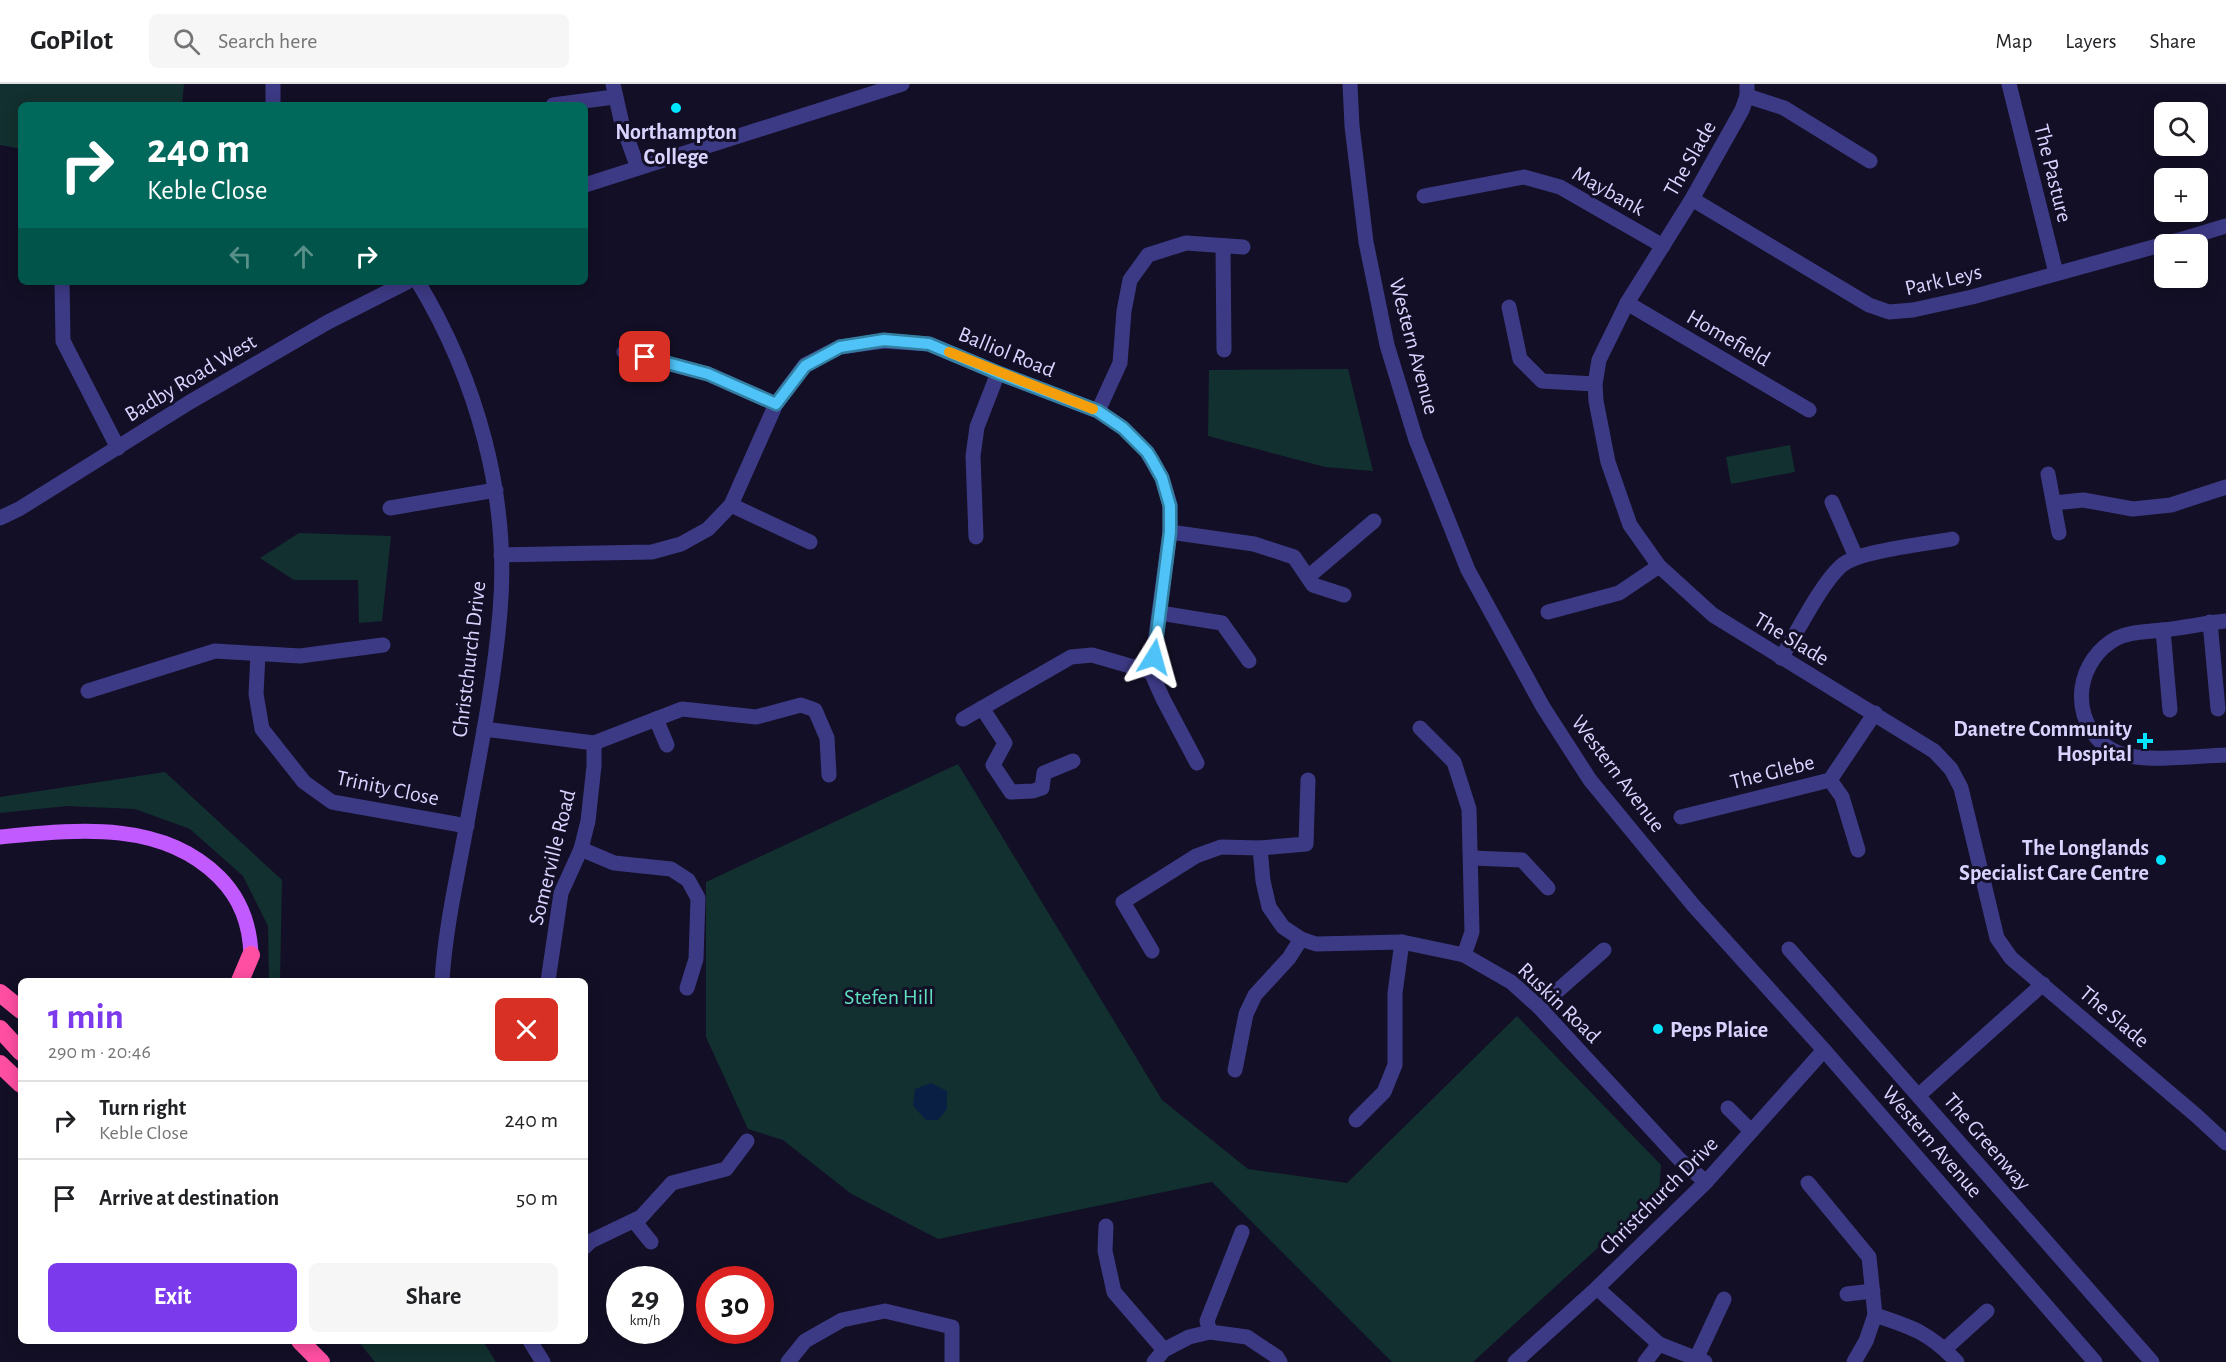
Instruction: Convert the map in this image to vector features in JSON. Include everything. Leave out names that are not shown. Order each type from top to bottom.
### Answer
[{"type":"highway","points":[[241,978],[251,955]]},
{"type":"highway","points":[[248,978],[251,955]]},
{"type":"highway","points":[[0,993],[18,1008]]},
{"type":"highway","points":[[0,1029],[18,1049]]},
{"type":"highway","points":[[0,1064],[18,1081]]},
{"type":"highway","points":[[303,1344],[321,1362]]},
{"type":"main road","points":[[0,837],[98,831],[125,833],[169,844],[191,854],[209,867],[236,899],[246,917],[251,955]]},
{"type":"street","points":[[273,84],[273,102]]},
{"type":"street","points":[[588,184],[902,84]]},
{"type":"street","name":"Western Avenue","points":[[1350,84],[1352,126],[1366,242],[1387,345],[1416,440],[1468,570],[1543,707],[1590,780],[1693,905],[1824,1050],[2095,1362]]},
{"type":"street","name":"The Pasture","points":[[2009,84],[2056,273]]},
{"type":"street","points":[[565,102],[614,90],[622,123],[638,168]]},
{"type":"street","points":[[1747,90],[1784,108],[1870,161]]},
{"type":"street","name":"The Slade","points":[[1747,90],[1742,110],[1692,199],[1627,303],[1599,360],[1594,384],[1599,428],[1620,500],[1630,525],[1659,566],[1713,615],[1934,751],[1951,769],[1961,788],[1997,938],[2011,958],[2226,1143]]},
{"type":"street","name":"Maybank","points":[[1424,196],[1524,177],[1560,187],[1663,246]]},
{"type":"street","name":"Park Leys","points":[[1692,199],[1869,305],[1889,312],[1913,310],[1972,297],[2226,226]]},
{"type":"street","points":[[1098,411],[1120,363],[1124,311],[1130,280],[1148,255],[1186,243],[1243,248]]},
{"type":"street","points":[[1223,246],[1224,350]]},
{"type":"street","points":[[62,285],[63,341],[118,448]]},
{"type":"street","name":"Badby Road West","points":[[0,518],[190,402],[328,322],[401,285]]},
{"type":"street","name":"Christchurch Drive","points":[[420,285],[440,319],[461,366],[482,428],[496,490],[501,555],[501,610],[484,729],[453,900],[442,978]]},
{"type":"street","name":"Homefield","points":[[1627,303],[1809,410]]},
{"type":"street","points":[[1509,308],[1521,359],[1542,381],[1594,384]]},
{"type":"street","name":"Balliol Road","points":[[501,555],[652,552],[681,544],[708,529],[731,505],[776,404],[805,366],[840,347],[884,340],[929,344],[1098,411],[1123,428],[1147,452],[1162,478],[1170,506],[1170,532],[1151,672]]},
{"type":"street","points":[[624,352],[708,374],[776,404]]},
{"type":"street","points":[[976,537],[973,456],[977,427],[998,373]]},
{"type":"street","points":[[2048,474],[2060,533]]},
{"type":"street","points":[[2054,503],[2083,500],[2133,509],[2171,505],[2226,487]]},
{"type":"street","points":[[390,508],[496,490]]},
{"type":"street","points":[[1832,502],[1856,557]]},
{"type":"street","points":[[731,505],[810,542]]},
{"type":"street","points":[[1308,577],[1374,521]]},
{"type":"street","points":[[1170,532],[1254,544],[1294,557],[1314,585],[1344,595]]},
{"type":"street","points":[[1781,658],[1825,586],[1841,565],[1856,557],[1952,539]]},
{"type":"street","points":[[1548,612],[1619,593],[1659,566]]},
{"type":"street","points":[[1160,613],[1222,622],[1249,661]]},
{"type":"street","points":[[2226,621],[2127,634],[2112,641],[2098,652],[2089,666],[2083,683],[2081,701],[2087,725],[2102,743],[2113,751],[2144,758],[2226,755]]},
{"type":"street","points":[[2210,622],[2218,709]]},
{"type":"street","points":[[2163,630],[2170,710]]},
{"type":"street","points":[[88,691],[215,651],[300,656],[383,645]]},
{"type":"street","name":"Trinity Close","points":[[258,654],[256,694],[262,729],[304,782],[332,802],[466,826]]},
{"type":"street","points":[[963,719],[1071,657],[1092,656],[1151,672],[1197,763]]},
{"type":"street","points":[[484,729],[594,743],[682,709],[756,717],[801,705],[815,710],[826,738],[829,775]]},
{"type":"street","points":[[982,708],[1005,743],[993,765],[1011,792],[1033,791],[1041,788],[1044,773],[1073,760]]},
{"type":"street","name":"The Glebe","points":[[1681,817],[1830,780],[1875,713]]},
{"type":"street","points":[[656,719],[667,745]]},
{"type":"street","points":[[1420,728],[1454,762],[1470,809],[1472,932],[1464,955]]},
{"type":"street","name":"Somerville Road","points":[[548,978],[561,893],[581,849],[588,821],[594,743]]},
{"type":"street","points":[[1152,951],[1122,902],[1196,856],[1221,847],[1260,848],[1306,844],[1308,780]]},
{"type":"street","points":[[1830,780],[1842,797],[1858,850]]},
{"type":"street","points":[[1235,1070],[1246,1014],[1255,995],[1289,958],[1301,939],[1283,927],[1269,907],[1263,881],[1260,848]]},
{"type":"street","points":[[581,849],[614,863],[671,869],[688,880],[698,898],[696,959],[687,988]]},
{"type":"street","points":[[1472,858],[1522,860],[1548,888]]},
{"type":"street","name":"Ruskin Road","points":[[1301,939],[1316,944],[1402,942],[1464,955],[1511,982],[1539,1007],[1680,1160],[1706,1182]]},
{"type":"street","points":[[1356,1120],[1384,1092],[1395,1065],[1395,993],[1402,942]]},
{"type":"street","name":"The Greenway","points":[[1789,949],[2152,1362]]},
{"type":"street","points":[[1539,1007],[1604,950]]},
{"type":"street","points":[[1919,1095],[2043,984]]},
{"type":"street","name":"Christchurch Drive","points":[[1515,1362],[1597,1288],[1706,1182],[1824,1050]]},
{"type":"street","points":[[1728,1108],[1751,1131]]},
{"type":"street","points":[[588,1244],[641,1217],[672,1183],[726,1169],[747,1141]]},
{"type":"street","points":[[1808,1183],[1869,1257],[1875,1315],[1866,1341],[1854,1362]]},
{"type":"street","points":[[634,1221],[651,1242]]},
{"type":"street","points":[[1106,1226],[1105,1251],[1114,1292],[1164,1350]]},
{"type":"street","points":[[1210,1332],[1207,1321],[1242,1232]]},
{"type":"street","points":[[1597,1288],[1659,1344],[1701,1360],[1724,1299]]},
{"type":"street","points":[[1847,1294],[1873,1291]]},
{"type":"street","points":[[788,1362],[805,1341],[842,1320],[885,1311],[952,1327],[952,1362]]},
{"type":"street","points":[[1945,1349],[1987,1311]]},
{"type":"street","points":[[1875,1315],[1911,1327],[1945,1349],[1957,1362]]},
{"type":"street","points":[[1154,1362],[1164,1350],[1189,1338],[1210,1332],[1247,1337],[1277,1357],[1280,1362]]},
{"type":"street","points":[[532,1344],[543,1362]]},
{"type":"street","points":[[1645,1362],[1659,1344]]},
{"type":"green space","points":[[0,84],[184,84],[182,102],[18,102],[18,148],[0,145]]},
{"type":"green space","points":[[1348,369],[1373,471],[1325,467],[1208,436],[1209,370]]},
{"type":"green space","points":[[1790,445],[1795,472],[1731,484],[1726,457]]},
{"type":"green space","points":[[299,533],[391,536],[382,621],[359,623],[358,580],[294,580],[260,558]]},
{"type":"green space","name":"Stefen Hill","points":[[958,764],[1162,1100],[1248,1169],[1347,1183],[1517,1016],[1661,1165],[1659,1192],[1473,1362],[1392,1362],[1212,1182],[938,1239],[850,1193],[783,1140],[748,1129],[706,1037],[706,882]]},
{"type":"green space","points":[[165,772],[282,880],[280,978],[269,978],[268,926],[243,876],[190,829],[135,809],[67,806],[0,813],[0,797]]},
{"type":"green space","points":[[360,1344],[485,1344],[496,1362],[375,1362]]},
{"type":"water","points":[[931,1083],[947,1091],[947,1109],[938,1120],[926,1120],[913,1106],[915,1089]]},
{"type":"slow traffic","points":[[949,352],[1093,409]]},
{"type":"place","name":"Northampton College","points":[[676,108]]},
{"type":"place","name":"Danetre Community Hospital","points":[[2145,741]]},
{"type":"place","name":"The Longlands Specialist Care Centre","points":[[2161,860]]},
{"type":"place","name":"Peps Plaice","points":[[1658,1029]]},
{"type":"route","points":[[645,357],[708,374],[776,404],[805,366],[840,347],[884,340],[929,344],[1098,411],[1123,428],[1147,452],[1162,478],[1170,506],[1170,532],[1154,657]]}]
